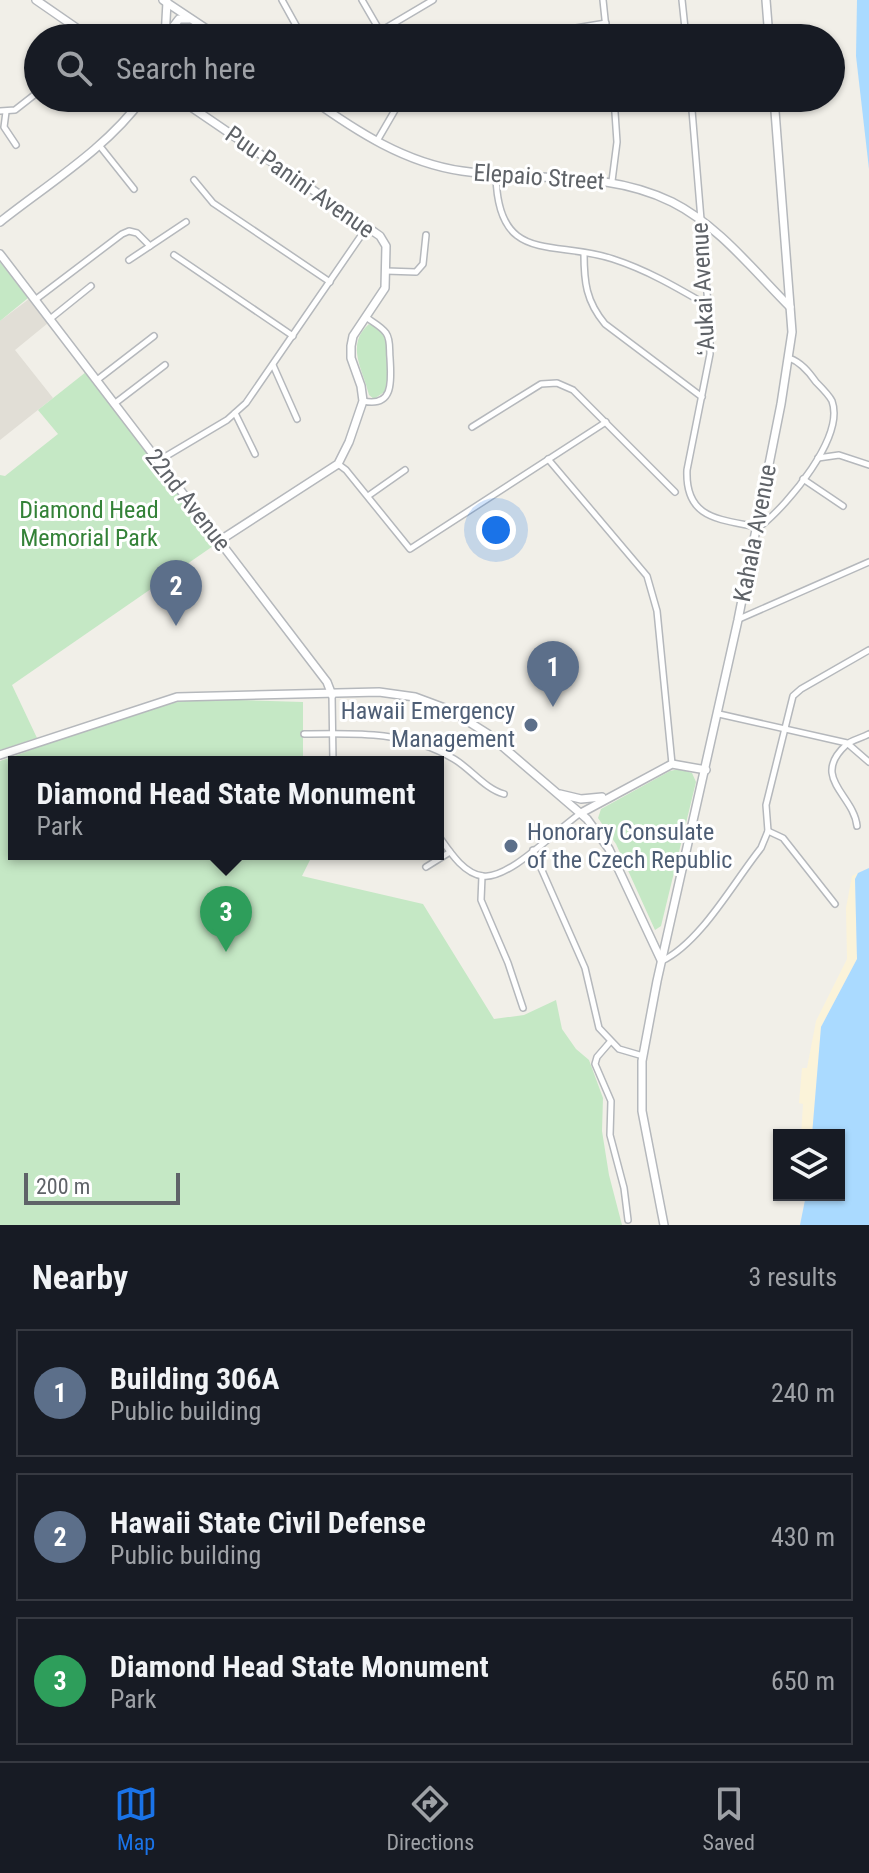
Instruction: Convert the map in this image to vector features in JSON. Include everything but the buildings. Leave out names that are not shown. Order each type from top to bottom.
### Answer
[{"type":"street","points":[[36,0],[71,24]]},
{"type":"street","points":[[282,0],[295,24]]},
{"type":"street","points":[[362,0],[376,24]]},
{"type":"street","points":[[398,24],[433,0]]},
{"type":"street","points":[[600,24],[606,23],[603,0]]},
{"type":"street","points":[[682,0],[685,24]]},
{"type":"street","points":[[766,0],[768,24]]},
{"type":"street","points":[[166,1],[199,24]]},
{"type":"street","points":[[165,24],[166,1]]},
{"type":"street","points":[[175,24],[179,19],[192,19]]},
{"type":"street","points":[[16,145],[4,127],[3,111],[24,103]]},
{"type":"street","points":[[0,222],[99,145],[133,112]]},
{"type":"street","name":"Puu Panini Avenue","points":[[199,112],[380,236],[386,246],[385,288],[353,336],[351,346],[351,358],[363,401]]},
{"type":"street","name":"Elepaio Street","points":[[331,112],[376,142],[425,162],[458,171],[496,176],[612,181],[670,201],[699,218],[790,307]]},
{"type":"street","points":[[376,142],[394,112]]},
{"type":"street","points":[[612,181],[617,142],[614,112]]},
{"type":"street","name":"ʻAukai Avenue","points":[[692,112],[710,354],[686,487],[692,502],[702,512],[757,527]]},
{"type":"street","name":"Kahala Avenue","points":[[664,1225],[641,1103],[643,1056],[719,714],[789,358],[790,307],[775,112]]},
{"type":"street","points":[[99,145],[134,189]]},
{"type":"street","points":[[496,176],[497,201],[504,219],[526,242],[538,247],[609,257],[645,270],[708,305]]},
{"type":"street","points":[[194,180],[213,203],[330,282]]},
{"type":"street","points":[[129,260],[186,222]]},
{"type":"street","points":[[157,461],[246,403],[367,227]]},
{"type":"street","points":[[35,300],[129,231],[137,233],[150,246]]},
{"type":"street","points":[[386,271],[416,272],[423,264],[426,235]]},
{"type":"street","points":[[584,253],[584,280],[594,311],[605,324],[702,397]]},
{"type":"street","name":"22nd Avenue","points":[[0,254],[329,684],[333,756]]},
{"type":"street","points":[[174,255],[293,336]]},
{"type":"street","points":[[49,319],[91,286]]},
{"type":"street","points":[[219,541],[338,464],[363,401],[371,403],[387,394],[392,381],[388,338],[385,331],[366,317]]},
{"type":"street","points":[[96,381],[154,336]]},
{"type":"street","points":[[757,527],[770,519],[818,458],[827,445],[833,419],[832,401],[803,366],[789,358]]},
{"type":"street","points":[[114,404],[165,365]]},
{"type":"street","points":[[273,365],[297,419]]},
{"type":"street","points":[[472,427],[534,388],[549,382],[566,385],[675,492]]},
{"type":"street","points":[[235,413],[255,454]]},
{"type":"street","points":[[338,464],[410,549],[606,422]]},
{"type":"street","points":[[818,458],[839,455],[869,465]]},
{"type":"street","points":[[548,458],[647,576],[657,611],[672,764]]},
{"type":"street","points":[[368,496],[405,470]]},
{"type":"street","points":[[803,479],[843,506]]},
{"type":"street","points":[[738,620],[869,562]]},
{"type":"street","points":[[0,755],[177,697],[379,692],[415,697],[450,710],[488,734],[581,813],[609,849],[662,961],[678,952],[761,848],[768,831],[766,805],[789,705],[801,689],[869,650]]},
{"type":"street","points":[[719,714],[847,743],[869,762]]},
{"type":"street","points":[[304,734],[388,734],[428,745],[459,762],[494,790],[504,794]]},
{"type":"street","points":[[857,826],[856,817],[832,779],[833,763],[847,743],[869,734]]},
{"type":"street","points":[[444,844],[469,870],[482,876],[505,870],[581,813],[672,764],[706,770]]},
{"type":"street","points":[[557,793],[581,799],[609,797]]},
{"type":"street","points":[[768,831],[783,838],[835,904]]},
{"type":"street","points":[[533,850],[585,968],[597,1022],[610,1042],[627,1052],[643,1056]]},
{"type":"street","points":[[444,856],[450,852]]},
{"type":"street","points":[[426,867],[437,860]]},
{"type":"street","points":[[482,876],[481,900],[523,1008]]},
{"type":"street","points":[[610,1042],[595,1064],[611,1101],[610,1135],[624,1188],[628,1220]]},
{"type":"shaded area","points":[[29,299],[48,323],[15,350],[53,398],[0,440],[0,321]]},
{"type":"green space","points":[[0,262],[28,298],[0,321]]},
{"type":"green space","points":[[369,324],[383,335],[390,361],[387,390],[374,399],[369,395],[357,349],[358,340]]},
{"type":"green space","name":"Diamond Head Memorial Park","points":[[86,372],[216,544],[12,685],[37,738],[0,750],[0,475],[5,476],[58,434],[38,410]]},
{"type":"green space","points":[[207,699],[303,702],[303,756],[13,756],[128,714]]},
{"type":"green space","points":[[8,758],[8,860],[310,860],[302,876],[423,904],[494,1019],[524,1015],[556,1000],[562,1029],[576,1049],[589,1060],[603,1098],[602,1131],[622,1225],[0,1225],[0,761]]},
{"type":"green space","points":[[679,769],[692,773],[696,782],[661,926],[655,930],[616,844],[598,818],[601,809]]},
{"type":"sand","points":[[858,873],[855,879],[857,959],[821,1027],[812,1129],[801,1129],[803,1104],[799,1103],[802,1068],[807,1068],[816,1021],[847,959],[846,908],[852,876]]},
{"type":"water","points":[[857,0],[869,0],[869,169],[856,56]]},
{"type":"water","points":[[869,868],[869,1225],[800,1225],[805,1201],[845,1201],[845,1129],[812,1129],[821,1027],[857,959],[855,879],[858,873]]},
{"type":"place","name":"Hawaii State Civil Defense","points":[[176,626]]},
{"type":"place","name":"Building 306A","points":[[553,707]]},
{"type":"place","name":"Hawaii Emergency Management","points":[[531,725]]},
{"type":"place","name":"Honorary Consulate of the Czech Republic","points":[[511,846]]},
{"type":"place","name":"Diamond Head State Monument","points":[[226,952]]}]
